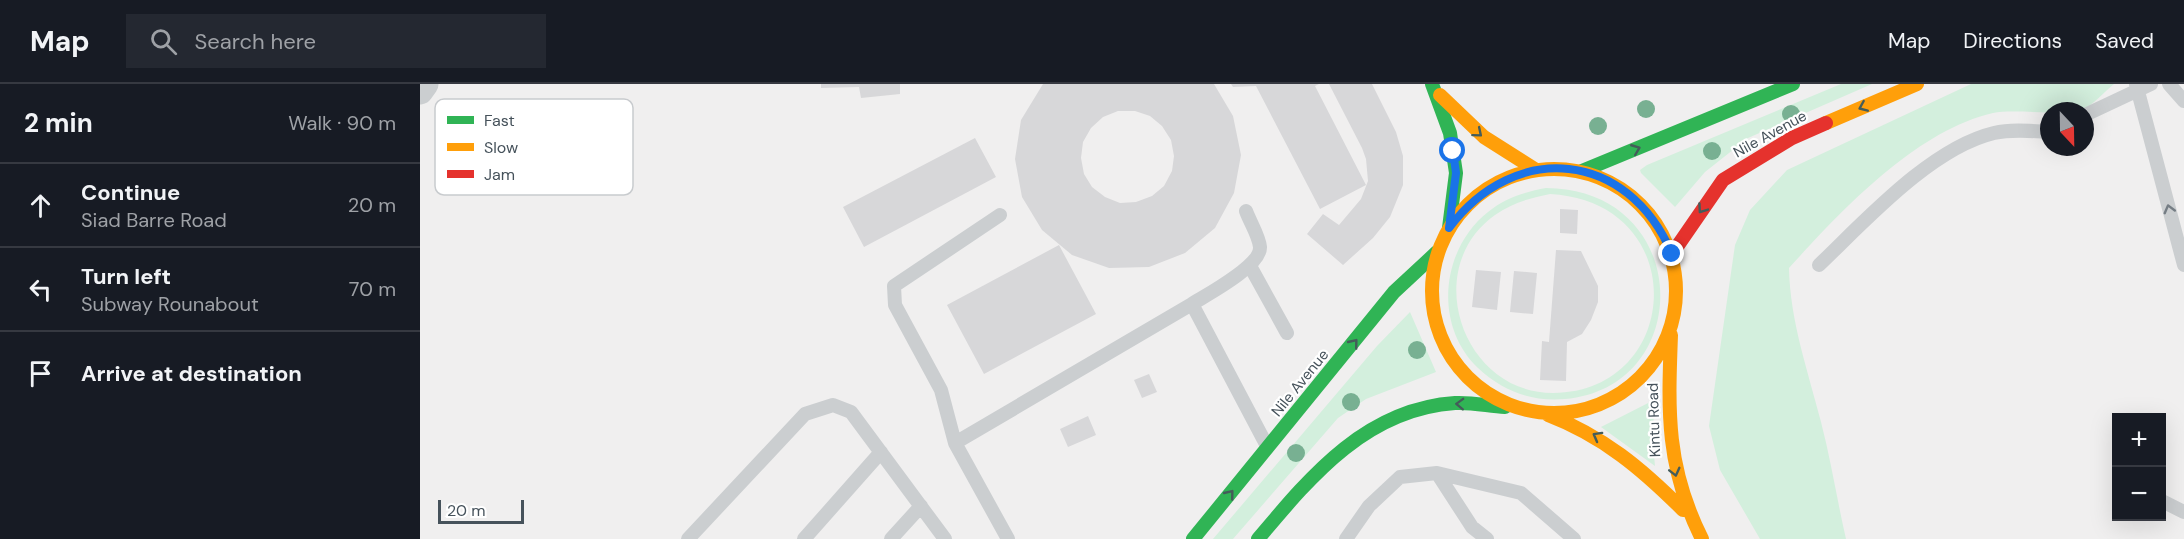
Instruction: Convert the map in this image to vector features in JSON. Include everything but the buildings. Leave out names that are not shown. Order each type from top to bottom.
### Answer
[{"type":"main road","points":[[1582,171],[1793,84]]},
{"type":"main road","name":"Nile Avenue","points":[[1672,254],[1722,180],[1792,138],[1917,84]]},
{"type":"main road","points":[[1434,88],[1467,124],[1502,152],[1536,170]]},
{"type":"main road","points":[[1434,88],[1450,133],[1456,173],[1449,228]]},
{"type":"main road","points":[[1258,539],[1328,458],[1379,423],[1409,410],[1455,403],[1564,413],[1587,409],[1620,393],[1647,371],[1661,351],[1671,330],[1677,304],[1677,279],[1672,254],[1661,229],[1644,207],[1624,189],[1582,171],[1536,170],[1506,178],[1484,191],[1464,207],[1449,228],[1437,252],[1432,276],[1432,300],[1436,324],[1445,347],[1458,368],[1476,385],[1496,399],[1518,408]]},
{"type":"main road","name":"Nile Avenue","points":[[1193,539],[1394,292],[1437,252]]},
{"type":"main road","name":"Kintu Road","points":[[1671,330],[1669,442],[1674,472],[1689,515],[1702,539]]},
{"type":"main road","points":[[1540,412],[1578,426],[1613,445],[1641,468],[1689,515]]},
{"type":"street","points":[[420,92],[424,84]]},
{"type":"lane","points":[[2094,110],[2136,86],[2151,84]]},
{"type":"lane","points":[[2169,84],[2184,101]]},
{"type":"lane","points":[[2136,86],[2184,265]]},
{"type":"lane","points":[[1819,265],[1934,161],[1965,144],[1994,133],[2023,130],[2040,131]]},
{"type":"lane","points":[[955,443],[1192,304],[1250,266],[1259,256],[1260,246],[1246,211]]},
{"type":"lane","points":[[1000,215],[894,286],[895,305],[940,390],[955,443],[1008,539]]},
{"type":"lane","points":[[1250,266],[1287,333]]},
{"type":"lane","points":[[1192,304],[1268,448]]},
{"type":"lane","points":[[688,539],[805,414],[833,405],[850,412],[945,539]]},
{"type":"lane","points":[[804,539],[880,452]]},
{"type":"lane","points":[[1346,539],[1369,506],[1400,477],[1437,473],[1521,493],[1574,539]]},
{"type":"lane","points":[[1437,473],[1472,527],[1487,539]]},
{"type":"lane","points":[[2166,503],[2184,512]]},
{"type":"lane","points":[[891,539],[921,506]]},
{"type":"green space","points":[[1841,84],[1872,84],[1748,138],[1705,172],[1675,207],[1641,173],[1640,170],[1647,165]]},
{"type":"green space","points":[[1971,84],[2114,84],[2094,102],[2040,102],[2040,112],[1993,113],[1964,122],[1936,137],[1881,176],[1832,222],[1789,268],[1796,327],[1825,436],[1846,539],[1760,539],[1720,470],[1709,426],[1735,245],[1750,210],[1787,170]]},
{"type":"green space","points":[[1546,188],[1594,197],[1630,220],[1651,252],[1660,289],[1656,327],[1638,361],[1608,387],[1565,399],[1529,397],[1497,383],[1478,368],[1464,350],[1454,331],[1449,310],[1448,288],[1452,266],[1460,246],[1472,228],[1501,203]],"holes":[[[1550,194],[1597,205],[1629,228],[1648,260],[1654,296],[1647,332],[1627,363],[1596,384],[1553,393],[1521,388],[1495,373],[1475,351],[1462,324],[1456,295],[1460,265],[1472,238],[1495,215],[1515,204]]]},
{"type":"green space","points":[[1410,312],[1436,372],[1366,399],[1338,418],[1233,539],[1213,539],[1377,346]]},
{"type":"green space","points":[[1656,399],[1652,433],[1655,466],[1601,427]]},
{"type":"traffic: fast","points":[[1432,84],[1450,133],[1456,173],[1449,228]]},
{"type":"traffic: fast","points":[[1582,171],[1793,84]]},
{"type":"traffic: fast","points":[[1193,539],[1394,292],[1437,252]]},
{"type":"traffic: fast","points":[[1258,539],[1320,470],[1368,432],[1394,418],[1423,408],[1455,403],[1505,407]]},
{"type":"traffic: slow","points":[[1826,123],[1917,84]]},
{"type":"traffic: slow","points":[[1440,95],[1484,137],[1536,170]]},
{"type":"traffic: slow","points":[[1542,169],[1566,169],[1590,174],[1612,183],[1641,204],[1656,223],[1667,244],[1674,267],[1676,291],[1674,315],[1667,338],[1656,359],[1641,378],[1612,399],[1590,408],[1566,413],[1542,413],[1518,408],[1496,399],[1476,386],[1459,369],[1446,349],[1437,327],[1432,303],[1432,279],[1437,255],[1446,233],[1459,213],[1476,196],[1496,183],[1518,174],[1542,169]]},
{"type":"traffic: slow","points":[[1671,335],[1672,439],[1682,488],[1702,539]]},
{"type":"traffic: slow","points":[[1548,415],[1604,443],[1637,467],[1683,510]]},
{"type":"traffic: jam","points":[[1672,254],[1723,180],[1792,138],[1826,123]]},
{"type":"route","points":[[1453,151],[1456,173],[1449,228],[1464,207],[1484,191],[1506,178],[1531,170],[1582,171],[1599,176],[1624,189],[1644,207],[1661,229],[1672,254]]}]
